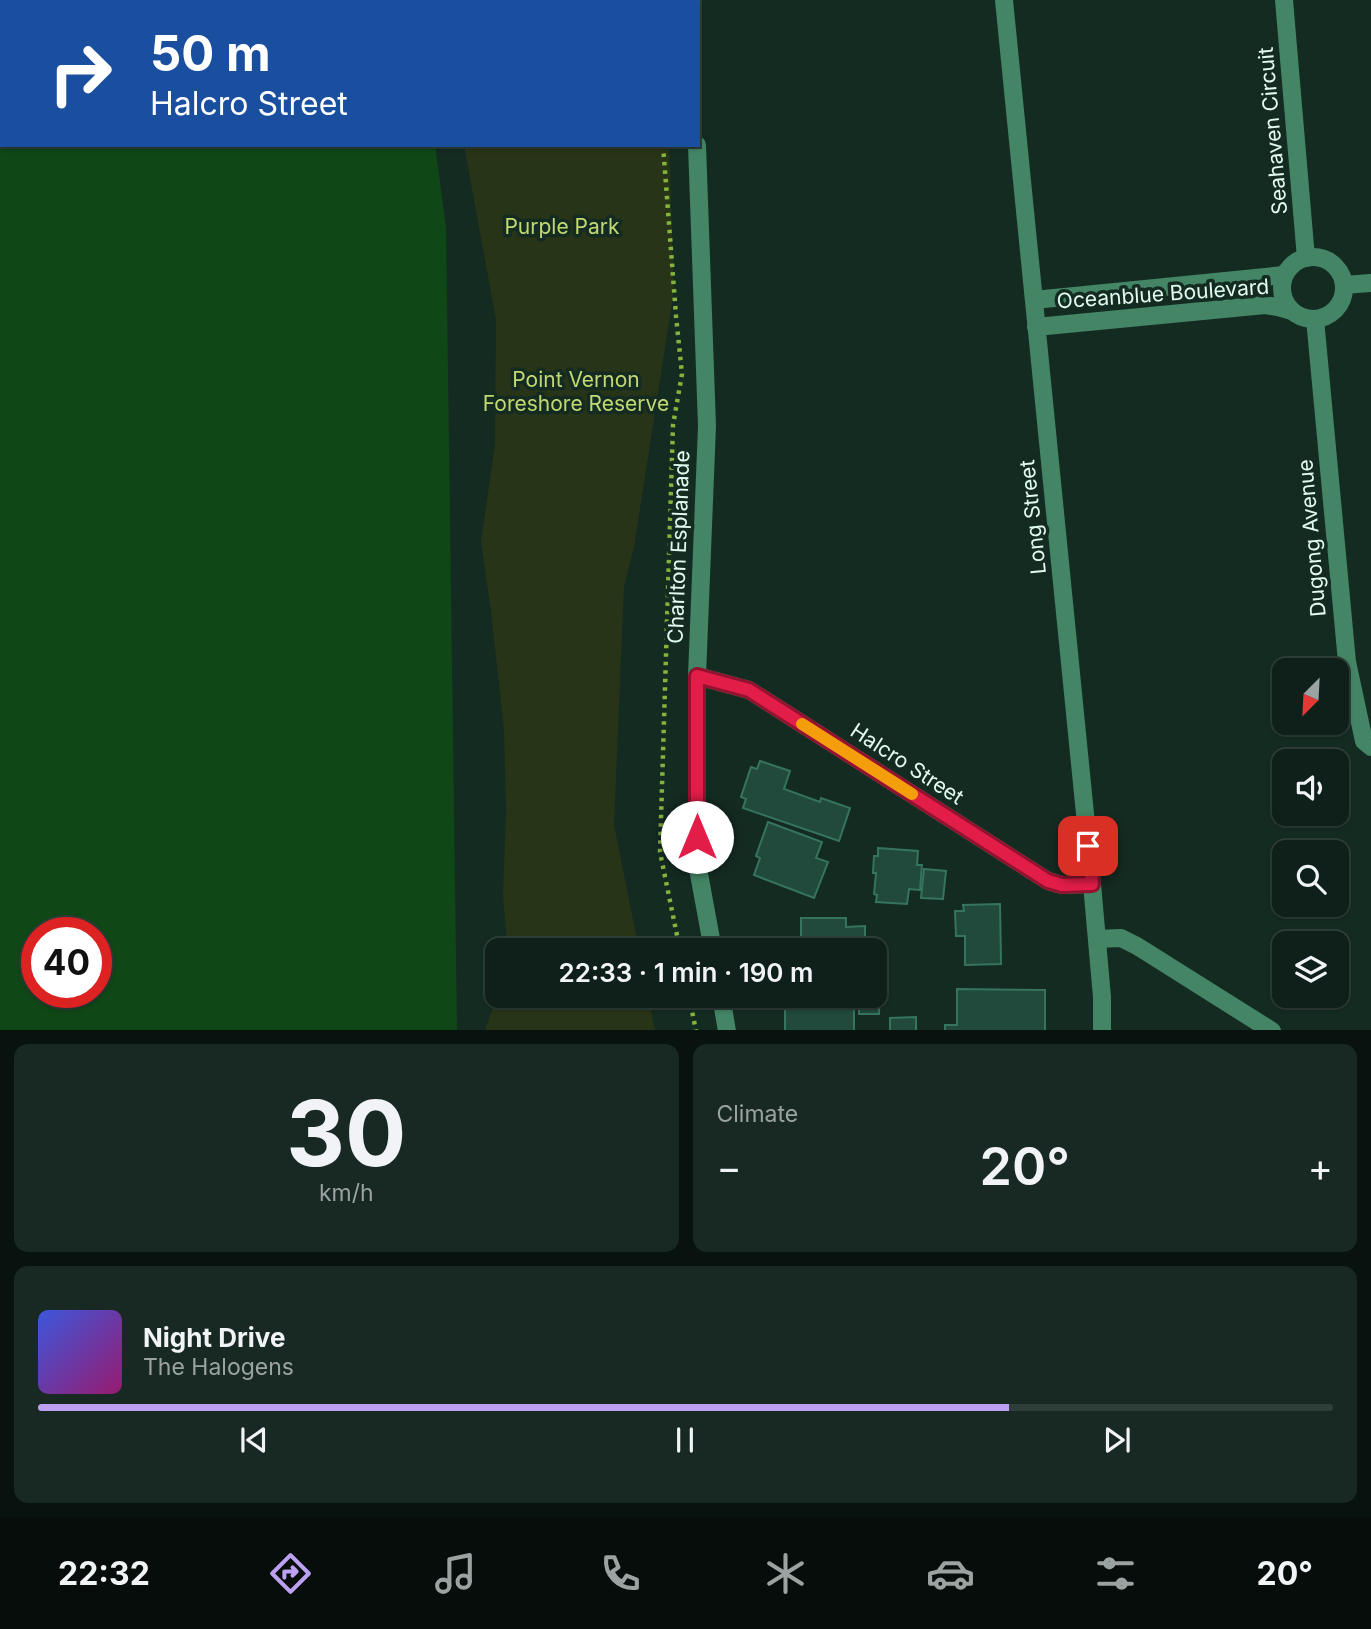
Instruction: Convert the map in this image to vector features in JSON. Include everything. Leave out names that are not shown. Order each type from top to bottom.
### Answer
[{"type":"street","name":"Long Street","points":[[1004,0],[1092,884],[1102,997],[1102,1030]]},
{"type":"street","name":"Seahaven Circuit","points":[[1284,0],[1306,258]]},
{"type":"street","name":"Charlton Esplanade","points":[[697,147],[707,426],[697,676],[697,863],[711,938]]},
{"type":"street","points":[[1306,258],[1325,259],[1334,264],[1340,272],[1344,285],[1342,300],[1337,309],[1329,315],[1315,319],[1301,317],[1286,304],[1282,295],[1284,275],[1297,261],[1306,258]]},
{"type":"street","name":"Oceanblue Boulevard","points":[[1034,300],[1284,275]]},
{"type":"street","points":[[1344,285],[1371,283]]},
{"type":"street","name":"Oceanblue Boulevard","points":[[1036,327],[1265,305],[1293,312]]},
{"type":"street","name":"Dugong Avenue","points":[[1315,319],[1347,662],[1364,741],[1371,747]]},
{"type":"street","name":"Halcro Street","points":[[697,676],[749,690],[1048,881],[1062,885],[1092,884]]},
{"type":"street","points":[[1097,939],[1121,938],[1137,946],[1270,1030]]},
{"type":"street","points":[[723,1008],[727,1030]]},
{"type":"path","points":[[663,147],[682,374],[673,425],[660,852],[678,938]]},
{"type":"path","points":[[691,1008],[696,1030]]},
{"type":"green space","name":"Point Vernon Foreshore Reserve","points":[[464,147],[669,147],[674,290],[634,547],[624,586],[614,825],[637,938],[506,938],[503,896],[506,810],[504,730],[481,541],[495,444],[496,320]]},
{"type":"green space","points":[[493,1008],[650,1008],[655,1030],[485,1030]]},
{"type":"shaded area","points":[[0,147],[435,147],[446,227],[457,1030],[0,1030]]},
{"type":"building","points":[[760,761],[790,771],[784,789],[820,802],[821,798],[850,808],[839,841],[743,808],[746,799],[741,797],[751,767],[757,769]]},
{"type":"building","points":[[768,822],[822,842],[816,858],[828,862],[814,898],[754,875],[760,858],[756,856]]},
{"type":"building","points":[[878,848],[918,851],[917,865],[922,865],[920,890],[909,889],[907,904],[876,902],[876,873],[873,873],[874,856],[878,856]]},
{"type":"building","points":[[924,869],[946,871],[943,899],[921,898]]},
{"type":"building","points":[[1000,904],[1001,964],[965,965],[965,936],[956,936],[955,911],[964,911],[963,905]]},
{"type":"building","points":[[801,918],[846,918],[846,927],[865,926],[865,938],[801,938]]},
{"type":"building","points":[[957,989],[1045,990],[1045,1030],[945,1030],[945,1025],[957,1025]]},
{"type":"building","points":[[785,1008],[854,1008],[854,1030],[785,1030]]},
{"type":"building","points":[[859,1008],[879,1008],[879,1014],[859,1014]]},
{"type":"building","points":[[916,1017],[916,1030],[890,1030],[890,1018]]},
{"type":"slow traffic","points":[[802,724],[912,794]]},
{"type":"route","points":[[697,837],[697,676],[749,690],[1048,881],[1062,885],[1092,884],[1088,846]]},
{"type":"park label","name":"Purple Park","points":[[562,227]]}]
